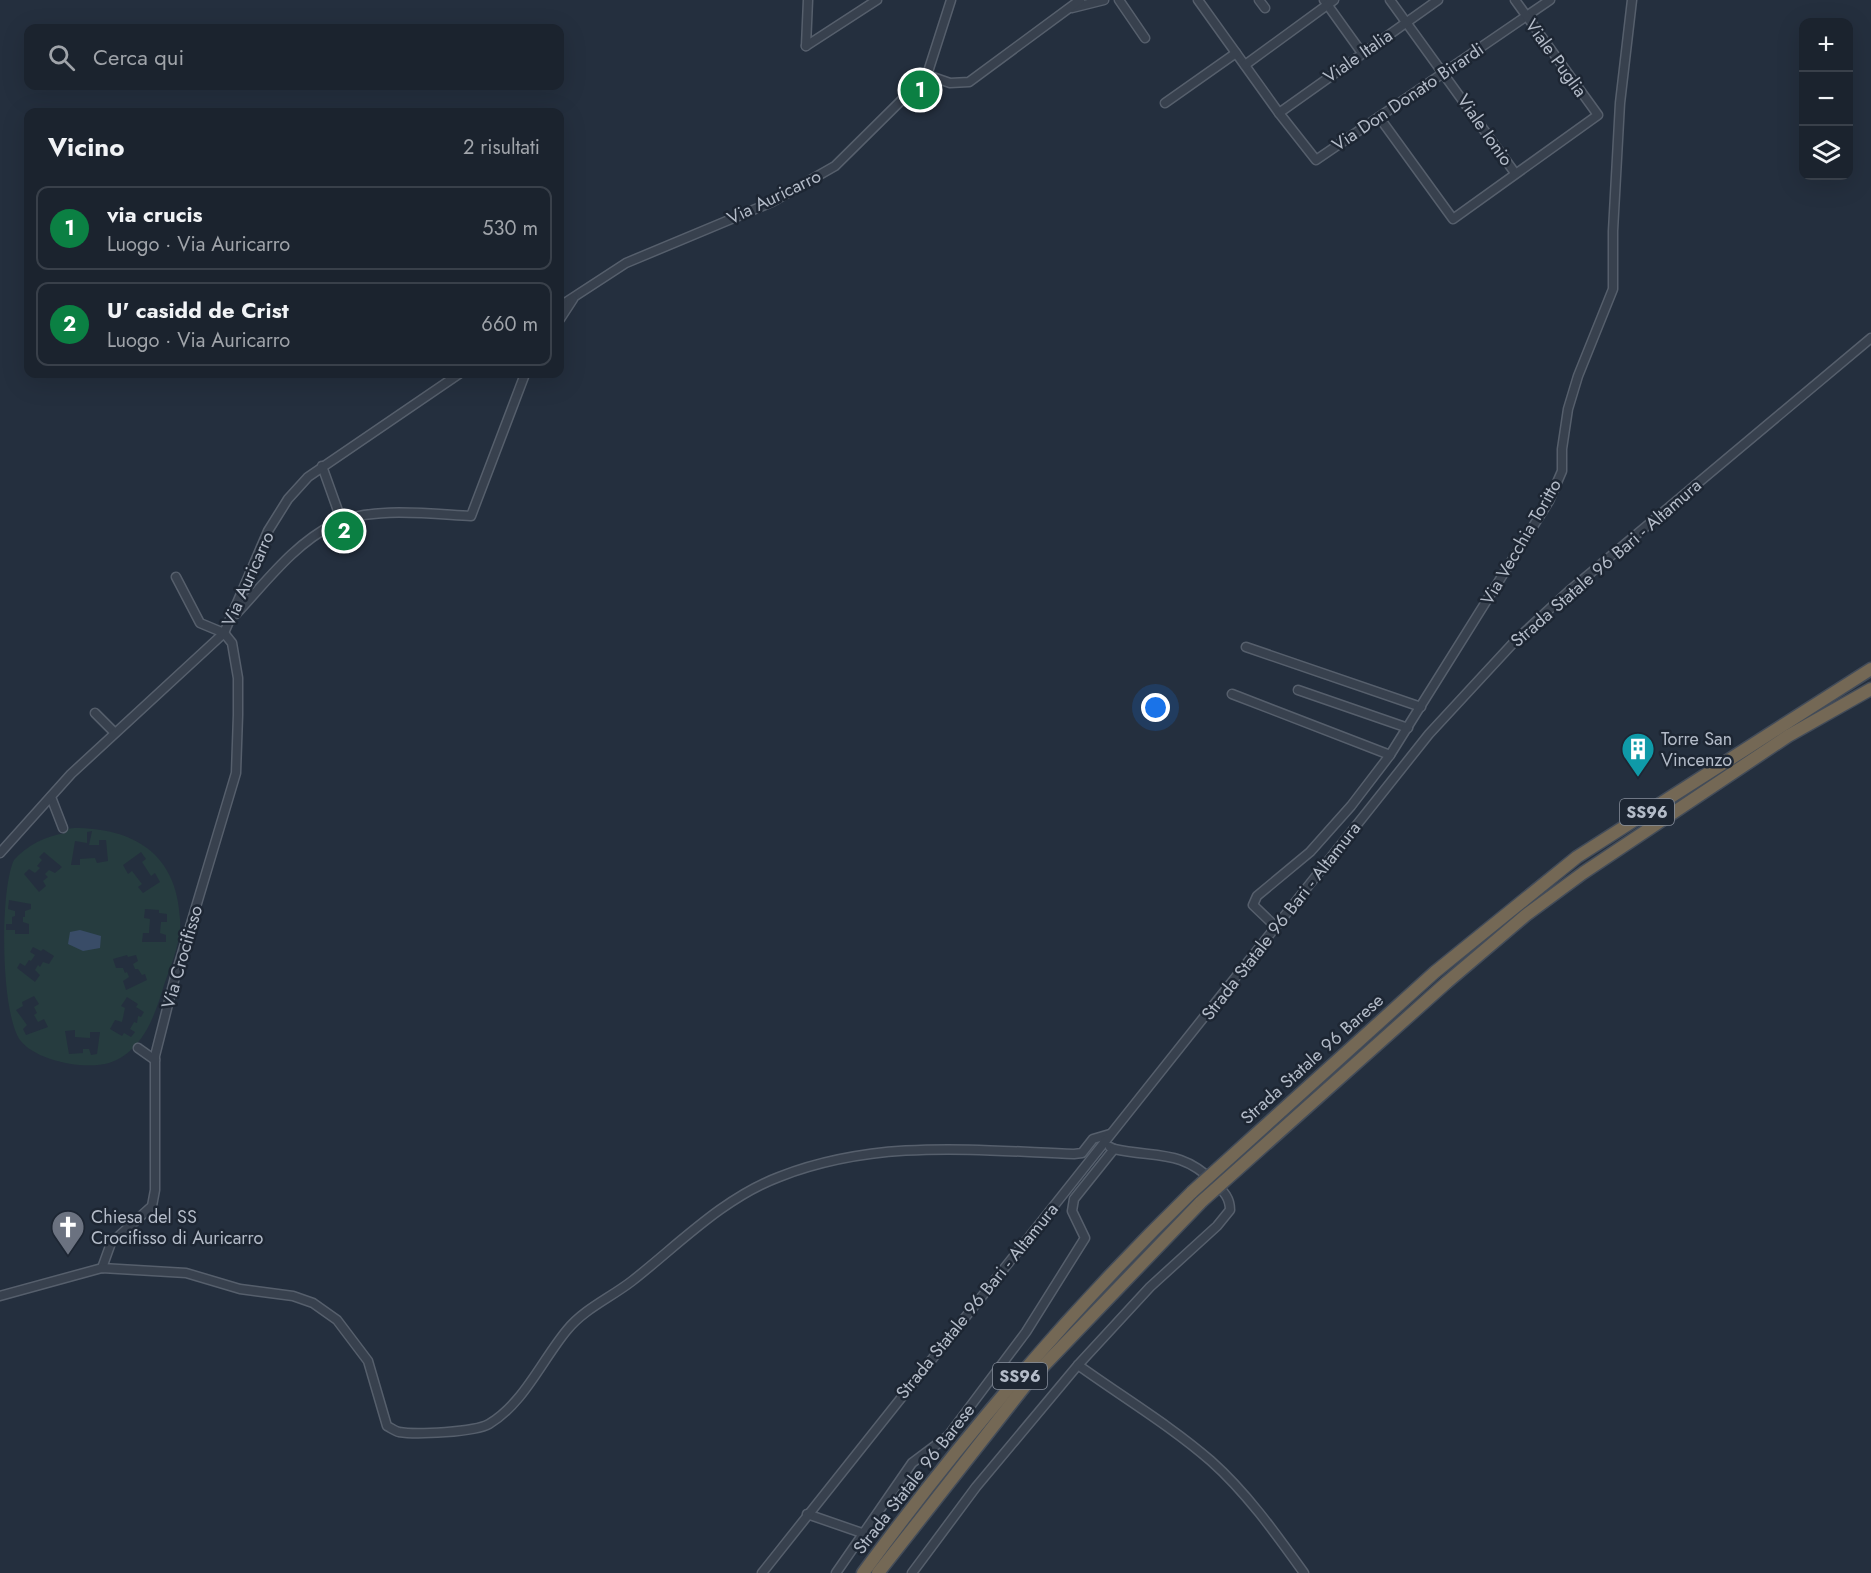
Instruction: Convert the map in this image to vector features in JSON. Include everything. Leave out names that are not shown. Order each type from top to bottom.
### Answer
[{"type":"highway","name":"Strada Statale 96 Barese","points":[[863,1573],[900,1523],[1032,1362],[1123,1259],[1192,1192],[1435,972],[1577,857],[1871,669]]},
{"type":"highway","name":"Strada Statale 96 Barese","points":[[878,1573],[1028,1382],[1201,1202],[1446,983],[1526,915],[1583,873],[1788,736],[1869,690]]},
{"type":"street","points":[[808,0],[806,46],[877,0]]},
{"type":"street","name":"Via Auricarro","points":[[564,303],[626,263],[772,201],[814,180],[835,166],[927,75],[951,0]]},
{"type":"street","points":[[927,75],[950,83],[969,82],[1080,0]]},
{"type":"street","points":[[1072,4],[1104,0]]},
{"type":"street","points":[[1119,0],[1145,38]]},
{"type":"street","points":[[1198,0],[1279,113]]},
{"type":"street","points":[[1259,0],[1265,8]]},
{"type":"street","name":"Viale Ionio","points":[[1390,0],[1515,173]]},
{"type":"street","name":"Viale Italia","points":[[1279,113],[1438,0]]},
{"type":"street","name":"Viale Puglia","points":[[1515,0],[1598,115],[1515,173]]},
{"type":"street","name":"Via Don Donato Birardi","points":[[1279,113],[1316,160],[1550,0]]},
{"type":"street","name":"Via Vecchia Toritto","points":[[1276,927],[1253,905],[1257,896],[1310,852],[1351,806],[1390,755],[1549,501],[1562,471],[1562,449],[1569,408],[1578,376],[1613,289],[1613,231],[1620,103],[1632,0]]},
{"type":"street","points":[[1245,65],[1328,2],[1362,53]]},
{"type":"street","points":[[1165,104],[1236,53]]},
{"type":"street","points":[[1379,117],[1454,219],[1515,173]]},
{"type":"street","points":[[564,313],[576,295]]},
{"type":"street","name":"Strada Statale 96 Bari - Altamura","points":[[762,1573],[1429,734],[1516,640],[1578,583],[1871,338]]},
{"type":"street","name":"Via Auricarro","points":[[0,854],[71,774],[224,633],[268,531],[288,499],[308,477],[453,378]]},
{"type":"street","points":[[230,621],[293,552],[335,524],[381,513],[471,516],[523,378]]},
{"type":"street","points":[[322,466],[342,522]]},
{"type":"street","points":[[176,577],[200,623],[224,633]]},
{"type":"street","name":"Via Crocifisso","points":[[102,1268],[111,1243],[152,1206],[155,1190],[155,1060],[175,977],[237,773],[238,678],[232,643],[224,633]]},
{"type":"street","points":[[1246,647],[1421,707]]},
{"type":"street","points":[[1298,690],[1408,728]]},
{"type":"street","points":[[1232,694],[1390,755]]},
{"type":"street","points":[[95,713],[114,732]]},
{"type":"street","points":[[51,797],[63,828]]},
{"type":"street","points":[[138,1048],[155,1060]]},
{"type":"street","points":[[0,1296],[102,1268],[186,1273],[240,1289],[293,1296],[313,1303],[337,1320],[368,1361],[387,1426],[397,1431],[410,1432],[477,1428],[489,1424],[503,1413],[530,1382],[567,1330],[580,1316],[629,1283],[744,1193],[777,1177],[818,1163],[899,1149],[1082,1153],[1093,1139],[1110,1134]]},
{"type":"street","points":[[912,1573],[976,1487],[1078,1365],[1150,1287],[1217,1226],[1230,1210],[1225,1193],[1200,1168],[1188,1161],[1114,1149],[1104,1142]]},
{"type":"street","points":[[836,1573],[912,1463],[948,1436],[1026,1332],[1085,1238],[1072,1211],[1074,1199],[1114,1149]]},
{"type":"street","points":[[1078,1365],[1209,1460],[1232,1480],[1275,1532],[1304,1573]]},
{"type":"street","points":[[807,1514],[862,1533]]},
{"type":"green space","points":[[66,829],[95,829],[133,839],[161,861],[177,896],[180,919],[178,944],[152,1020],[131,1050],[121,1058],[99,1065],[61,1062],[27,1047],[20,1040],[13,1025],[9,1004],[4,922],[9,875],[14,860],[19,855],[44,839],[65,833]],"holes":[[[92,831],[89,845],[99,845],[99,840],[106,840],[108,861],[97,863],[95,858],[80,859],[80,865],[71,865],[75,841],[87,843],[87,832]],[[44,852],[62,867],[55,873],[49,870],[45,874],[48,877],[43,881],[46,886],[39,892],[24,874],[29,869],[35,873],[40,868],[37,866],[42,860],[39,857]],[[141,852],[146,859],[142,862],[151,876],[155,873],[160,882],[143,893],[138,887],[142,884],[132,871],[128,874],[123,865]],[[9,900],[31,904],[31,909],[25,911],[25,917],[23,917],[23,922],[29,924],[29,934],[15,934],[15,930],[6,930],[6,924],[12,924],[12,917],[15,916],[15,911],[8,909]],[[145,909],[159,910],[159,913],[167,914],[167,922],[161,922],[160,933],[166,935],[166,942],[142,942],[143,933],[149,933],[150,919],[144,918]],[[33,947],[41,951],[43,949],[54,956],[49,964],[43,962],[40,967],[38,965],[35,970],[40,975],[35,982],[17,968],[20,963],[25,966],[35,955],[30,952]],[[136,955],[138,961],[133,964],[135,969],[138,969],[142,975],[145,974],[147,980],[126,990],[123,981],[129,977],[127,972],[125,973],[123,968],[116,968],[113,959]],[[34,996],[39,1004],[34,1007],[37,1013],[34,1015],[38,1022],[44,1019],[48,1027],[26,1035],[23,1029],[27,1025],[16,1010],[23,1006],[22,1002]],[[127,997],[138,1004],[136,1007],[144,1012],[141,1017],[138,1016],[137,1023],[134,1022],[130,1029],[135,1032],[131,1037],[124,1033],[122,1036],[110,1029],[115,1020],[122,1022],[125,1008],[121,1006]],[[75,1030],[75,1037],[90,1038],[90,1032],[100,1032],[97,1054],[91,1055],[89,1049],[83,1049],[83,1053],[69,1054],[65,1031]]]},
{"type":"water","points":[[80,930],[101,936],[100,948],[83,951],[68,944],[70,932]]},
{"type":"place","name":"via crucis","points":[[920,90]]},
{"type":"place","name":"U' casidd de Crist","points":[[344,531]]},
{"type":"place","name":"Torre San Vincenzo","points":[[1638,778]]},
{"type":"place","name":"Chiesa del SS Crocifisso di Auricarro","points":[[68,1256]]}]
